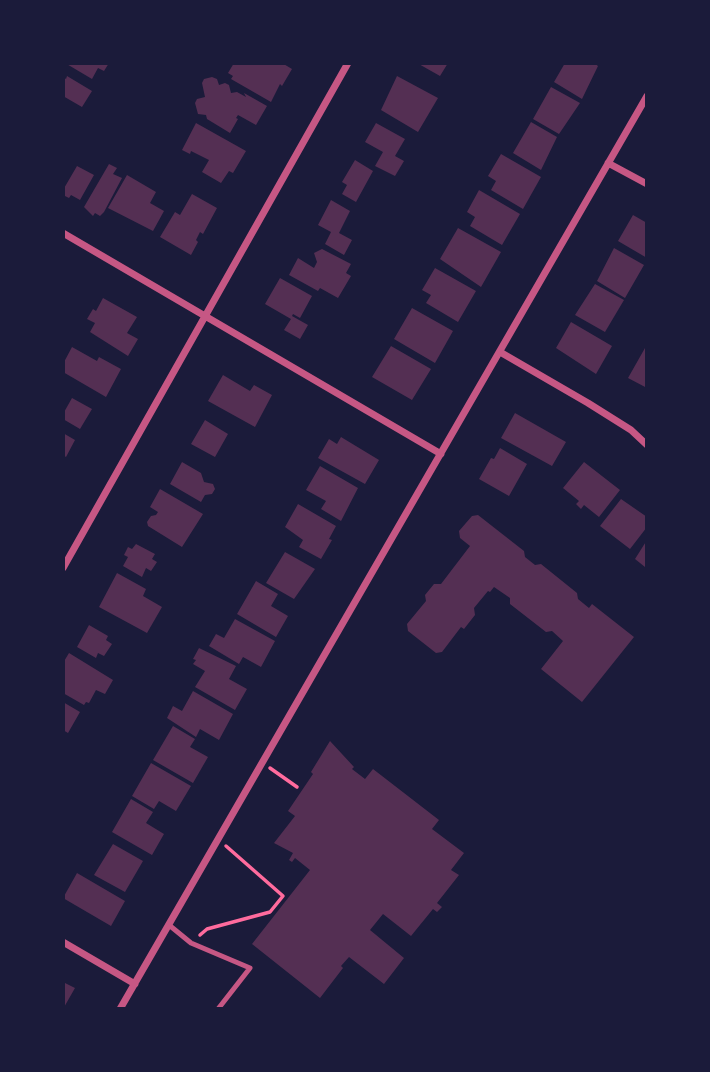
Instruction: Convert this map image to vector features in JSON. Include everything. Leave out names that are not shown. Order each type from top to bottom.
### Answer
[{"type":"street","points":[[63,568],[348,63]]},
{"type":"street","points":[[120,1009],[647,96]]},
{"type":"street","points":[[608,163],[647,184]]},
{"type":"street","points":[[63,233],[442,454]]},
{"type":"street","points":[[500,352],[631,430],[647,445]]},
{"type":"street","points":[[63,942],[135,984]]},
{"type":"lane","points":[[169,925],[191,943],[250,968],[218,1009]]},
{"type":"path","points":[[263,763],[297,787]]},
{"type":"path","points":[[191,943],[207,929],[270,912],[283,896],[218,839]]},
{"type":"building","points":[[65,63],[109,63],[104,71],[98,68],[92,79]]},
{"type":"building","points":[[234,63],[282,63],[292,69],[271,102],[231,79],[233,76],[228,73]]},
{"type":"building","points":[[417,63],[448,63],[440,76]]},
{"type":"building","points":[[565,63],[594,63],[598,66],[582,99],[554,82]]},
{"type":"building","points":[[67,76],[92,91],[82,107],[63,96],[63,77],[66,79]]},
{"type":"building","points":[[397,76],[438,98],[418,132],[381,110]]},
{"type":"building","points":[[204,79],[217,79],[219,85],[229,85],[231,93],[237,92],[246,97],[244,93],[267,106],[256,125],[238,115],[230,133],[207,119],[206,115],[198,114],[195,103],[197,99],[205,97],[202,83]]},
{"type":"building","points":[[551,87],[580,103],[559,134],[533,119]]},
{"type":"building","points":[[531,122],[557,137],[541,170],[513,153]]},
{"type":"building","points":[[196,123],[246,151],[233,173],[229,171],[221,183],[202,172],[209,160],[191,151],[190,154],[182,150]]},
{"type":"building","points":[[376,123],[405,139],[395,156],[404,161],[395,176],[375,166],[383,152],[365,142]]},
{"type":"building","points":[[501,154],[541,177],[523,209],[491,190],[496,181],[488,176]]},
{"type":"building","points":[[355,160],[373,171],[356,202],[342,194],[347,185],[342,182]]},
{"type":"building","points":[[109,164],[117,168],[113,174],[122,178],[104,212],[100,216],[95,213],[93,216],[84,207]]},
{"type":"building","points":[[77,166],[94,175],[80,200],[71,195],[69,198],[63,195],[63,190]]},
{"type":"building","points":[[127,175],[156,192],[150,203],[164,211],[153,231],[108,208]]},
{"type":"building","points":[[479,190],[520,214],[502,245],[470,226],[475,217],[467,212]]},
{"type":"building","points":[[192,194],[217,208],[203,234],[200,232],[191,255],[160,237],[175,212],[180,215]]},
{"type":"building","points":[[331,200],[350,211],[339,233],[352,240],[344,255],[325,244],[331,232],[318,225]]},
{"type":"building","points":[[633,215],[647,223],[647,258],[618,241]]},
{"type":"building","points":[[458,228],[501,252],[481,287],[440,259]]},
{"type":"building","points":[[614,248],[644,265],[625,298],[597,281]]},
{"type":"building","points":[[322,249],[351,264],[346,273],[351,276],[338,298],[320,288],[318,291],[289,275],[298,258],[314,268],[317,262],[314,253]]},
{"type":"building","points":[[435,268],[476,291],[458,322],[426,303],[431,295],[422,290]]},
{"type":"building","points":[[280,278],[312,296],[300,318],[293,314],[292,316],[308,325],[300,339],[284,330],[291,319],[265,304]]},
{"type":"building","points":[[595,284],[624,300],[605,332],[575,315]]},
{"type":"building","points":[[103,298],[137,317],[127,333],[138,339],[128,356],[90,332],[95,323],[87,319],[93,309],[96,311]]},
{"type":"building","points":[[412,308],[453,331],[435,363],[394,339]]},
{"type":"building","points":[[571,322],[612,346],[596,374],[556,348]]},
{"type":"building","points":[[391,346],[431,369],[412,400],[372,377]]},
{"type":"building","points":[[72,347],[97,361],[99,357],[121,369],[106,397],[63,372],[63,364]]},
{"type":"building","points":[[645,348],[647,350],[647,388],[628,378]]},
{"type":"building","points":[[223,375],[250,391],[254,385],[272,395],[255,427],[208,401]]},
{"type":"building","points":[[72,398],[92,409],[80,429],[63,419]]},
{"type":"building","points":[[515,413],[566,442],[552,466],[501,438]]},
{"type":"building","points":[[205,420],[228,434],[215,457],[191,444]]},
{"type":"building","points":[[63,433],[75,440],[66,457],[63,455]]},
{"type":"building","points":[[341,437],[379,460],[365,484],[318,458],[329,439],[337,444]]},
{"type":"building","points":[[500,448],[527,464],[509,496],[479,479]]},
{"type":"building","points":[[182,462],[201,473],[204,482],[213,484],[215,489],[212,494],[205,495],[201,502],[170,484]]},
{"type":"building","points":[[584,462],[620,490],[599,517],[584,505],[581,509],[576,504],[579,501],[563,488]]},
{"type":"building","points":[[320,466],[358,488],[341,521],[321,509],[326,501],[306,490]]},
{"type":"building","points":[[160,489],[203,514],[182,547],[148,526],[147,522],[151,516],[158,512],[150,507]]},
{"type":"building","points":[[621,499],[647,517],[647,527],[630,549],[600,526]]},
{"type":"building","points":[[298,504],[336,526],[329,539],[332,540],[321,559],[299,547],[303,540],[285,527]]},
{"type":"building","points":[[478,515],[524,551],[525,557],[535,565],[541,564],[577,593],[578,599],[589,608],[592,604],[634,637],[582,702],[541,669],[563,641],[552,631],[546,632],[510,604],[510,598],[494,587],[474,608],[475,615],[464,629],[461,627],[442,652],[436,653],[408,631],[407,624],[426,601],[425,595],[434,584],[441,584],[470,546],[460,538],[459,531],[472,516]]},
{"type":"building","points":[[647,540],[647,565],[645,567],[635,559]]},
{"type":"building","points":[[136,544],[155,554],[152,559],[157,562],[151,571],[146,568],[142,577],[123,566],[128,557],[124,555],[128,547],[132,549]]},
{"type":"building","points":[[285,552],[315,569],[294,599],[266,583]]},
{"type":"building","points":[[117,573],[146,589],[143,596],[162,607],[147,633],[99,607]]},
{"type":"building","points":[[256,581],[278,594],[271,606],[288,616],[276,637],[237,614]]},
{"type":"building","points":[[235,619],[275,641],[261,667],[243,657],[239,664],[209,646],[216,634],[224,638]]},
{"type":"building","points":[[89,625],[108,636],[106,640],[112,644],[104,656],[98,653],[96,658],[77,647]]},
{"type":"building","points":[[199,648],[236,666],[229,679],[247,689],[235,710],[195,687],[205,671],[193,664]]},
{"type":"building","points":[[69,653],[113,680],[105,694],[96,690],[89,703],[84,705],[63,693],[63,663]]},
{"type":"building","points":[[193,691],[233,714],[219,740],[200,729],[196,737],[167,718],[173,706],[182,711]]},
{"type":"building","points":[[63,702],[80,712],[68,733],[63,730]]},
{"type":"building","points":[[173,726],[195,739],[190,747],[208,757],[193,783],[153,760]]},
{"type":"building","points":[[330,741],[354,767],[352,769],[365,779],[373,769],[439,820],[432,829],[464,853],[451,870],[459,875],[437,903],[442,907],[437,912],[433,909],[411,936],[383,914],[370,930],[404,958],[384,984],[349,957],[320,998],[252,944],[310,870],[295,858],[292,862],[289,860],[293,853],[274,843],[295,816],[288,811],[313,774],[311,772]]},
{"type":"building","points":[[151,763],[191,786],[176,811],[159,801],[154,809],[132,796]]},
{"type":"building","points":[[131,799],[153,812],[146,823],[164,834],[152,855],[112,832]]},
{"type":"building","points":[[113,844],[143,861],[125,892],[94,875]]},
{"type":"building","points":[[77,873],[125,901],[111,926],[63,898]]},
{"type":"building","points":[[63,982],[75,988],[63,1009]]}]
